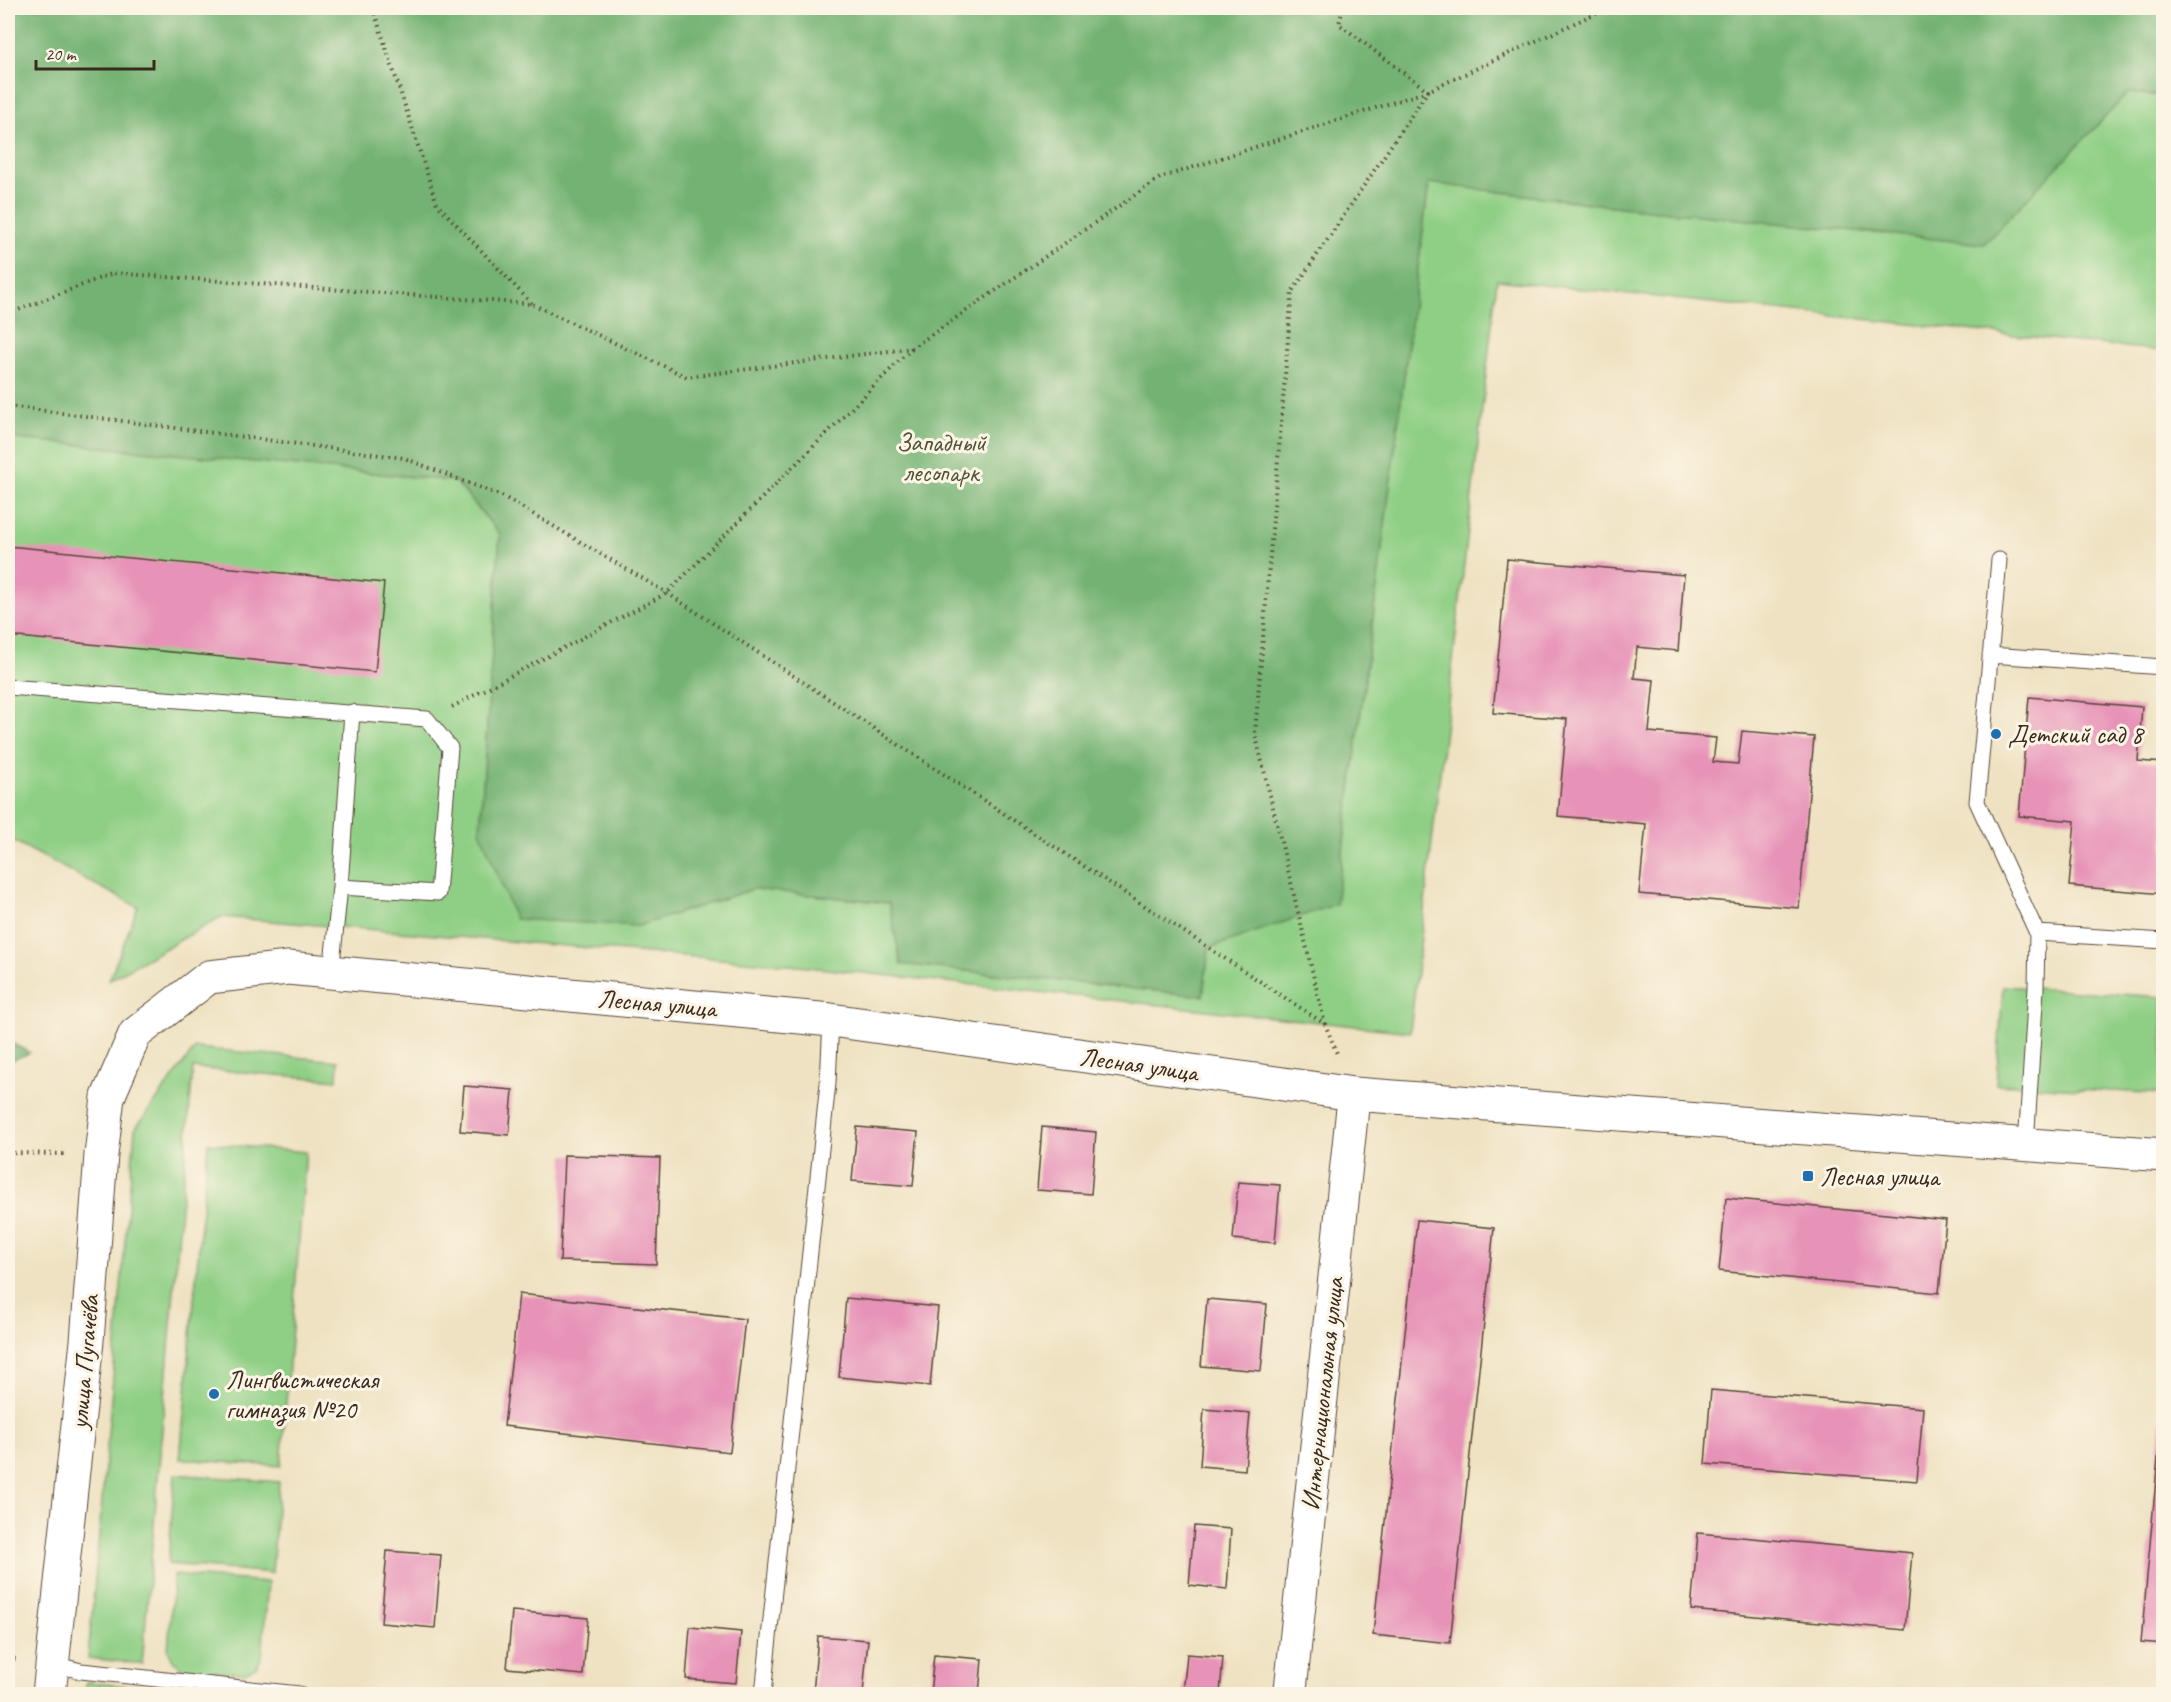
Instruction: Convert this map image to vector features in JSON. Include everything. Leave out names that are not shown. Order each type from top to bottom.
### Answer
[{"type":"street","name":"Лесная улица","points":[[135,1034],[208,977],[288,968],[831,1020],[1354,1094],[2163,1155]]},
{"type":"street","name":"улица Пугачёва","points":[[51,1679],[87,1341],[101,1155],[108,1097],[135,1034]]},
{"type":"street","name":"Интернациональная улица","points":[[1290,1695],[1354,1094]]},
{"type":"lane","points":[[1999,560],[1977,802],[2037,933],[2036,988],[2026,1145]]},
{"type":"lane","points":[[1990,655],[2163,667]]},
{"type":"lane","points":[[8,687],[352,712],[427,720],[450,748],[438,893],[340,887]]},
{"type":"lane","points":[[331,973],[340,887],[352,712]]},
{"type":"lane","points":[[2037,933],[2163,941]]},
{"type":"lane","points":[[763,1695],[828,1083],[831,1020]]},
{"type":"lane","points":[[51,1679],[81,1671],[299,1695]]},
{"type":"path","points":[[373,8],[437,204],[532,304]]},
{"type":"path","points":[[1343,8],[1339,24],[1428,92]]},
{"type":"path","points":[[427,720],[667,593],[912,348],[1160,178],[1428,92],[1607,8]]},
{"type":"path","points":[[1354,1094],[1325,1024],[1255,733],[1292,292],[1428,92]]},
{"type":"path","points":[[8,314],[113,273],[532,304],[687,377],[912,348]]},
{"type":"path","points":[[8,406],[404,458],[504,497],[667,593],[1325,1024]]},
{"type":"path","points":[[8,1164],[10,1154],[101,1155]]},
{"type":"green space","name":"Западный лесопарк","points":[[8,8],[2163,8],[2164,96],[2128,93],[1984,244],[1621,207],[1429,183],[1336,904],[1209,948],[1203,996],[901,964],[889,903],[753,889],[638,926],[515,919],[480,831],[500,534],[456,481],[8,438]]},
{"type":"green space","points":[[2128,93],[2163,96],[2163,351],[1497,280],[1410,1032],[780,964],[221,917],[109,980],[138,907],[8,838],[8,438],[455,481],[500,534],[480,831],[638,926],[753,889],[890,903],[901,964],[1203,996],[1209,948],[1336,904],[1429,183],[1621,207],[1983,244]]},
{"type":"green space","points":[[2003,986],[2163,997],[2163,1094],[1996,1084]]},
{"type":"green space","points":[[8,1041],[30,1053],[8,1062]]},
{"type":"green space","points":[[195,1048],[338,1061],[337,1080],[193,1068],[142,1664],[88,1658],[135,1129]]},
{"type":"green space","points":[[208,1143],[306,1152],[281,1466],[180,1459]]},
{"type":"green space","points":[[175,1474],[279,1482],[272,1573],[168,1564]]},
{"type":"green space","points":[[174,1575],[268,1582],[262,1657],[256,1667],[245,1673],[184,1669],[173,1661],[168,1650]]},
{"type":"green space","points":[[86,1682],[142,1687],[142,1694],[85,1694]]},
{"type":"building","points":[[8,546],[384,583],[375,672],[8,636]]},
{"type":"building","points":[[1507,559],[1684,575],[1678,651],[1637,647],[1634,678],[1654,680],[1649,732],[1716,738],[1713,762],[1738,764],[1742,731],[1814,737],[1799,908],[1639,894],[1646,824],[1558,816],[1567,719],[1493,713]]},
{"type":"building","points":[[2029,697],[2142,707],[2138,761],[2164,763],[2164,894],[2069,886],[2075,821],[2019,816]]},
{"type":"building","points":[[464,1086],[513,1090],[509,1135],[460,1131]]},
{"type":"building","points":[[857,1127],[918,1132],[913,1186],[852,1181]]},
{"type":"building","points":[[1042,1127],[1096,1132],[1091,1194],[1037,1190]]},
{"type":"building","points":[[564,1155],[660,1158],[656,1264],[560,1261]]},
{"type":"building","points":[[1238,1182],[1280,1185],[1275,1243],[1233,1239]]},
{"type":"building","points":[[1726,1198],[1946,1220],[1939,1293],[1719,1271]]},
{"type":"building","points":[[1417,1220],[1494,1228],[1450,1643],[1373,1635]]},
{"type":"building","points":[[519,1294],[745,1319],[730,1452],[504,1426]]},
{"type":"building","points":[[846,1298],[938,1307],[930,1386],[839,1377]]},
{"type":"building","points":[[1207,1299],[1267,1304],[1261,1371],[1201,1366]]},
{"type":"building","points":[[1711,1390],[1923,1408],[1917,1481],[1705,1464]]},
{"type":"building","points":[[1204,1409],[1250,1413],[1245,1470],[1200,1466]]},
{"type":"building","points":[[2162,1414],[2164,1414],[2164,1644],[2141,1642]]},
{"type":"building","points":[[1194,1526],[1231,1529],[1227,1589],[1189,1585]]},
{"type":"building","points":[[1698,1533],[1912,1553],[1905,1630],[1691,1610]]},
{"type":"building","points":[[387,1551],[441,1555],[435,1628],[381,1623]]},
{"type":"building","points":[[512,1611],[588,1618],[583,1675],[507,1668]]},
{"type":"building","points":[[690,1627],[741,1632],[736,1683],[686,1679]]},
{"type":"building","points":[[818,1636],[868,1640],[863,1694],[813,1694]]},
{"type":"building","points":[[1187,1654],[1223,1657],[1220,1694],[1183,1694]]},
{"type":"building","points":[[934,1655],[982,1659],[979,1694],[930,1694]]},
{"type":"place","name":"Детский сад 8","points":[[1996,734]]},
{"type":"place","name":"Лесная улица","points":[[1808,1176]]},
{"type":"place","name":"Лингвистическая гимназия №20","points":[[214,1394]]}]
